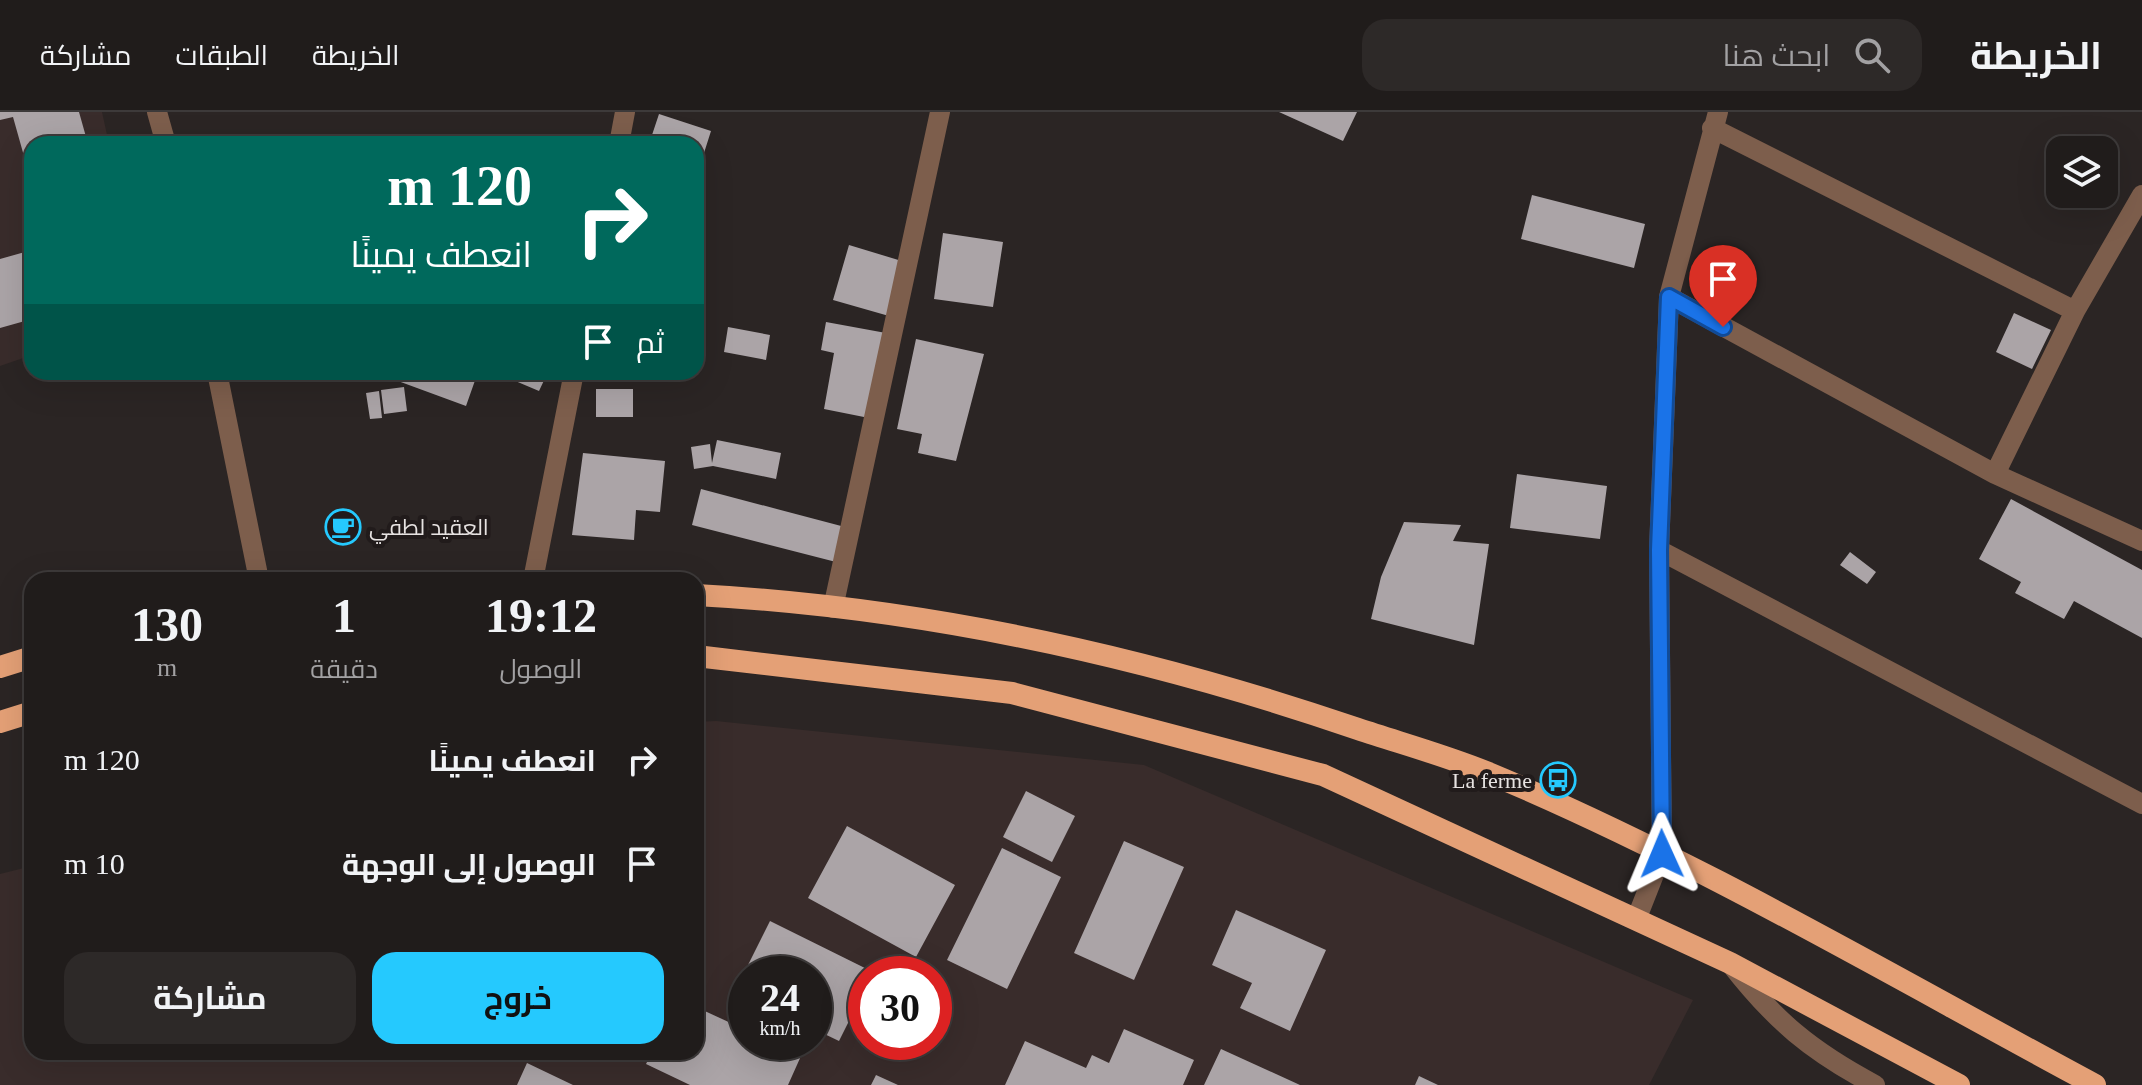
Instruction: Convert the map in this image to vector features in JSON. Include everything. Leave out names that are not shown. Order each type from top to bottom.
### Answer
[{"type":"highway","points":[[704,596],[921,620],[1108,655],[1290,706],[1484,772],[1662,854],[2095,1085]]},
{"type":"highway","points":[[704,657],[1012,693],[1323,775],[1730,963],[1959,1085]]},
{"type":"highway","points":[[0,667],[24,660]]},
{"type":"highway","points":[[0,722],[24,714]]},
{"type":"street","points":[[157,112],[164,136]]},
{"type":"street","points":[[620,136],[625,112]]},
{"type":"street","points":[[833,608],[940,112]]},
{"type":"street","points":[[1636,920],[1662,854],[1659,550],[1669,297],[1715,120],[2075,311]]},
{"type":"street","points":[[1995,474],[2075,311],[2142,195]]},
{"type":"street","points":[[1669,297],[1995,474],[2142,541]]},
{"type":"street","points":[[219,380],[257,572]]},
{"type":"street","points":[[535,572],[572,380]]},
{"type":"street","points":[[1659,550],[2142,804]]},
{"type":"street","points":[[1730,963],[1784,1027],[1830,1061],[1875,1085]]},
{"type":"shaded area","points":[[0,112],[102,112],[107,136],[24,136],[24,358],[0,366]]},
{"type":"shaded area","points":[[704,722],[1144,765],[1693,1000],[1649,1085],[0,1085],[0,874],[24,868],[24,1060],[704,1060]]},
{"type":"building","points":[[0,112],[79,112],[86,136],[24,136],[24,156],[13,117],[0,120]]},
{"type":"building","points":[[1279,112],[1357,112],[1343,141]]},
{"type":"building","points":[[659,114],[711,131],[704,153],[704,136],[652,136]]},
{"type":"building","points":[[1532,195],[1645,224],[1634,268],[1521,239]]},
{"type":"building","points":[[943,233],[1003,242],[993,307],[934,299]]},
{"type":"building","points":[[849,245],[905,262],[889,316],[833,300]]},
{"type":"building","points":[[24,252],[24,321],[0,328],[0,259]]},
{"type":"building","points":[[2014,313],[2051,330],[2032,369],[1996,352]]},
{"type":"building","points":[[826,322],[886,333],[869,418],[824,409],[834,353],[821,350]]},
{"type":"building","points":[[728,327],[770,335],[766,360],[724,352]]},
{"type":"building","points":[[916,339],[984,354],[956,461],[918,453],[922,434],[897,429]]},
{"type":"building","points":[[398,380],[475,380],[466,406]]},
{"type":"building","points":[[513,380],[544,380],[539,391]]},
{"type":"building","points":[[404,387],[407,411],[384,414],[381,390]]},
{"type":"building","points":[[596,389],[633,389],[633,417],[596,417]]},
{"type":"building","points":[[379,391],[382,418],[370,419],[366,393]]},
{"type":"building","points":[[717,440],[781,453],[776,479],[713,466],[694,469],[691,447],[710,444],[712,463]]},
{"type":"building","points":[[583,453],[665,461],[660,512],[636,510],[634,540],[572,535]]},
{"type":"building","points":[[1517,474],[1607,486],[1600,539],[1510,528]]},
{"type":"building","points":[[701,489],[845,527],[836,562],[692,525]]},
{"type":"building","points":[[2011,499],[2142,570],[2142,638],[2074,601],[2064,619],[2015,593],[2021,582],[1979,559]]},
{"type":"building","points":[[1404,522],[1461,525],[1453,541],[1489,544],[1474,645],[1371,619],[1381,577]]},
{"type":"building","points":[[1850,552],[1876,572],[1867,584],[1840,565]]},
{"type":"building","points":[[1026,791],[1075,816],[1052,862],[1003,837]]},
{"type":"building","points":[[847,826],[955,885],[917,956],[808,898]]},
{"type":"building","points":[[1124,841],[1184,867],[1134,980],[1074,953]]},
{"type":"building","points":[[1002,848],[1061,877],[1007,989],[952,962],[952,956],[949,956]]},
{"type":"building","points":[[1236,910],[1326,950],[1290,1031],[1240,1008],[1252,983],[1212,965]]},
{"type":"building","points":[[770,921],[848,960],[848,1023],[839,1041],[832,1038],[832,956],[752,956]]},
{"type":"building","points":[[704,1011],[728,1022],[728,1060],[799,1060],[788,1085],[690,1085],[646,1064],[648,1060],[704,1060]]},
{"type":"building","points":[[1124,1029],[1194,1060],[1183,1085],[1005,1085],[1025,1041],[1086,1068],[1092,1055],[1109,1063]]},
{"type":"building","points":[[1221,1049],[1300,1085],[1204,1085]]},
{"type":"building","points":[[527,1063],[573,1085],[517,1085]]},
{"type":"building","points":[[876,1075],[898,1085],[871,1085]]},
{"type":"building","points":[[1419,1076],[1438,1085],[1415,1085]]},
{"type":"place","name":"العقيد لطفي","points":[[343,527]]},
{"type":"place","name":"La ferme","points":[[1558,780]]},
{"type":"route","points":[[1662,854],[1659,550],[1669,297],[1723,327]]}]
